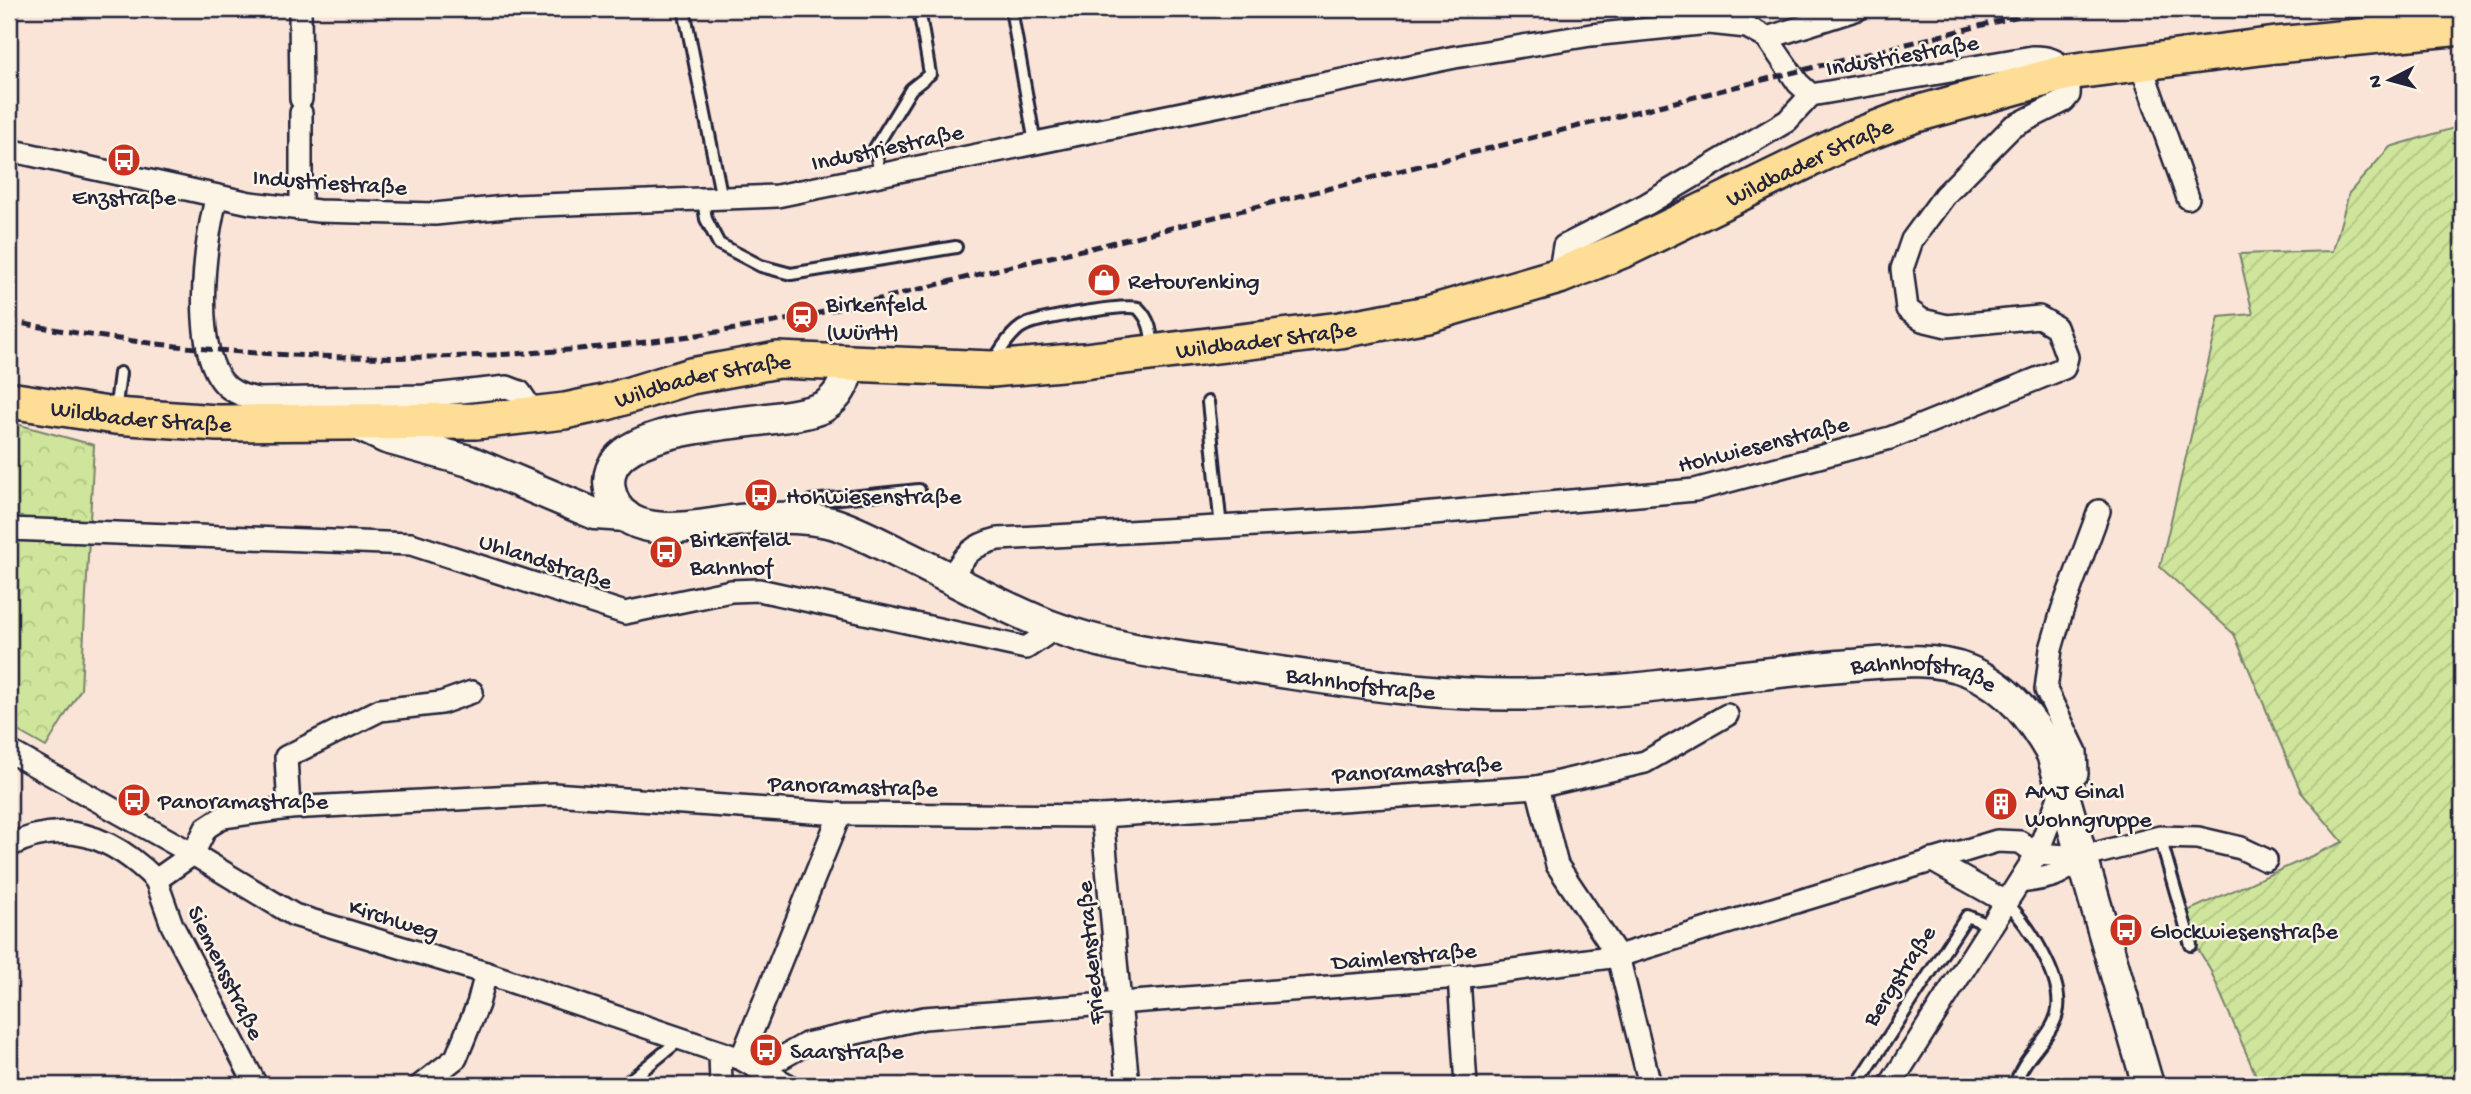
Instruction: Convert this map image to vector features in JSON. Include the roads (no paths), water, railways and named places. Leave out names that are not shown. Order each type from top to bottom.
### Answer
[{"type":"main road","name":"Wildbader Straße","points":[[9,401],[115,416],[217,423],[356,424],[528,416],[607,402],[691,376],[778,360],[992,369],[1154,353],[1340,330],[1428,314],[1559,276],[1628,248],[1853,138],[1913,115],[2068,83],[2140,62],[2462,27]]},
{"type":"main road","points":[[626,516],[614,501],[609,488],[610,475],[621,454],[631,446],[662,435],[793,415],[824,406],[842,389],[849,361]]},
{"type":"main road","name":"Bahnhofstraße","points":[[356,424],[386,438],[469,461],[595,514],[626,516],[641,525],[668,528],[751,519],[808,519],[832,524],[862,535],[1050,626],[1125,646],[1214,662],[1454,695],[1571,693],[1656,687],[1791,668],[1939,662],[1971,672],[2019,704],[2036,725],[2052,754],[2148,1085]]},
{"type":"street","points":[[300,9],[301,209]]},
{"type":"street","name":"Industriestraße","points":[[1767,38],[1858,9]]},
{"type":"street","name":"Industriestraße","points":[[9,150],[217,196],[301,209],[435,214],[515,206],[777,196],[1455,57],[1591,35],[1709,23],[1747,27],[1767,38],[1798,83],[1811,95],[2048,56],[2060,62],[2068,83]]},
{"type":"street","points":[[2140,62],[2188,198]]},
{"type":"street","name":"Hohwiesenstraße","points":[[950,578],[964,555],[978,544],[998,539],[1221,528],[1366,527],[1695,490],[1890,438],[2064,368],[2067,357],[2056,327],[2039,317],[1947,326],[1922,320],[1907,309],[1902,269],[1912,240],[1945,195],[2012,127],[2064,101],[2068,83]]},
{"type":"street","name":"Wildbader Straße","points":[[1559,276],[1564,246],[1647,204],[1787,121],[1811,95]]},
{"type":"street","points":[[217,196],[211,217],[201,291],[212,361],[219,378],[228,388],[243,396],[259,399],[424,396],[507,387],[520,392],[526,401],[528,416]]},
{"type":"street","points":[[1890,1085],[2037,854],[2063,787],[2077,774],[2076,752],[2046,690],[2062,611],[2099,511]]},
{"type":"street","name":"Uhlandstraße","points":[[9,529],[411,544],[625,613],[731,591],[759,590],[1026,648],[1044,636],[1050,626]]},
{"type":"street","points":[[289,808],[286,757],[380,710],[441,702],[472,692]]},
{"type":"street","name":"Panoramastraße","points":[[156,880],[193,854],[206,828],[223,817],[289,808],[553,793],[840,814],[1102,816],[1537,787],[1645,762],[1727,715]]},
{"type":"street","name":"Kirchweg","points":[[9,751],[193,854],[294,915],[486,973],[681,1038],[741,1059],[788,1085]]},
{"type":"street","points":[[1537,787],[1557,865],[1618,956],[1650,1085]]},
{"type":"street","points":[[741,1059],[840,814]]},
{"type":"street","name":"Friedenstraße","points":[[1102,816],[1128,1085]]},
{"type":"street","points":[[9,846],[29,836],[71,831],[90,836],[140,864],[156,880]]},
{"type":"street","points":[[2037,854],[2082,857],[2160,837],[2198,838],[2241,848],[2266,860]]},
{"type":"street","name":"Daimlerstraße","points":[[768,1073],[774,1062],[806,1044],[924,1018],[1459,977],[1618,956],[1997,841],[2020,842],[2037,854]]},
{"type":"street","points":[[2020,882],[2054,877],[2065,872],[2082,857]]},
{"type":"street","points":[[1931,860],[2006,902]]},
{"type":"street","name":"Siemensstraße","points":[[156,880],[172,925],[256,1085]]},
{"type":"street","points":[[421,1085],[456,1058],[478,1004],[486,973]]},
{"type":"street","points":[[1459,977],[1466,1085]]},
{"type":"street","points":[[720,1052],[721,1085]]},
{"type":"lane","points":[[9,24],[13,9]]},
{"type":"lane","points":[[684,9],[713,199],[706,219],[719,244],[761,266],[791,274],[956,247]]},
{"type":"lane","points":[[880,174],[875,148],[911,89],[930,74],[919,9]]},
{"type":"lane","points":[[1011,9],[1035,143]]},
{"type":"lane","points":[[992,369],[998,353],[1024,325],[1119,306],[1138,308],[1145,315],[1149,321],[1154,353]]},
{"type":"lane","points":[[115,416],[120,373]]},
{"type":"lane","points":[[1208,402],[1221,528]]},
{"type":"lane","points":[[808,519],[811,501],[919,490]]},
{"type":"lane","points":[[2160,837],[2191,945]]},
{"type":"lane","points":[[2006,902],[2023,919],[2040,949],[2057,994],[2057,1015],[2015,1085]]},
{"type":"lane","name":"Bergstraße","points":[[1857,1085],[1967,916],[1991,926]]},
{"type":"lane","points":[[624,1085],[681,1038]]},
{"type":"railway","points":[[9,321],[102,337],[291,355],[481,355],[670,339],[764,324],[887,297],[2047,9]]},
{"type":"place","name":"Enzstraße","points":[[124,160]]},
{"type":"place","name":"Retourenking","points":[[1104,280]]},
{"type":"place","name":"Birkenfeld (Württ)","points":[[802,317]]},
{"type":"place","name":"Hohwiesenstraße","points":[[761,495]]},
{"type":"place","name":"Birkenfeld Bahnhof","points":[[666,552]]},
{"type":"place","name":"Panoramastraße","points":[[134,800]]},
{"type":"place","name":"AMJ Ginal Wohngruppe","points":[[2001,804]]},
{"type":"place","name":"Glockwiesenstraße","points":[[2126,930]]},
{"type":"place","name":"Saarstraße","points":[[766,1050]]}]
